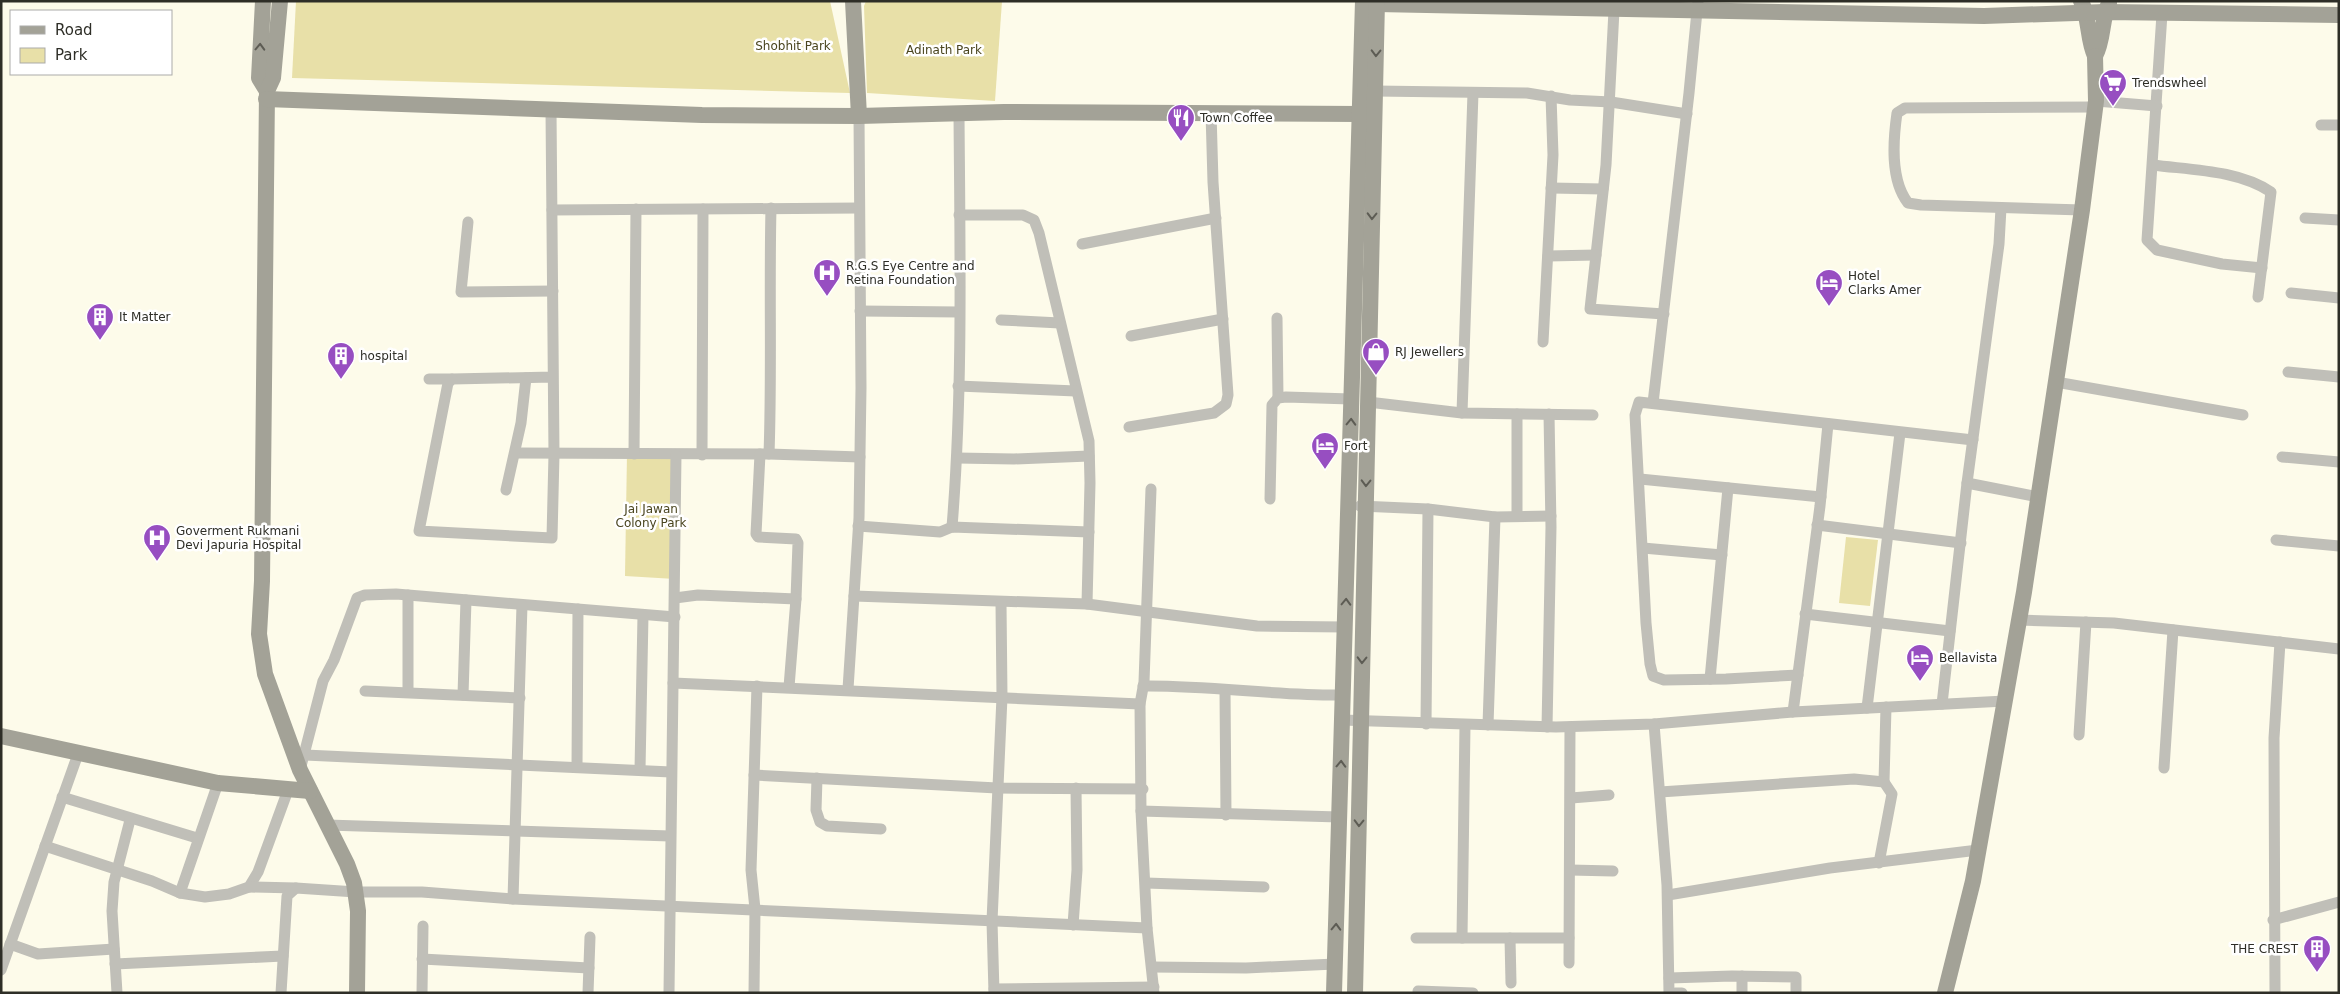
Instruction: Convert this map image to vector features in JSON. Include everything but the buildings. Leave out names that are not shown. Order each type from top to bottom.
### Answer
[{"type":"street","points":[[263,1],[259,78],[266,95]]},
{"type":"street","points":[[280,1],[273,78],[266,95],[262,581],[259,634],[265,674],[302,762],[310,791],[347,864],[356,892],[358,912],[357,993]]},
{"type":"street","points":[[848,689],[858,526],[860,457],[859,116],[853,1]]},
{"type":"street","points":[[1372,2],[1614,10],[1697,6],[1984,16],[2084,7],[2108,7],[2162,14],[2339,15]]},
{"type":"street","points":[[1355,993],[1375,91],[1372,2]]},
{"type":"street","points":[[1334,993],[1360,114],[1372,2]]},
{"type":"street","points":[[1653,403],[1687,114],[1697,6]]},
{"type":"street","points":[[1944,993],[1978,850],[2005,701],[2039,497],[2082,210],[2096,104],[2095,56],[2084,7]]},
{"type":"street","points":[[2095,56],[2100,48],[2108,7]]},
{"type":"street","points":[[1614,10],[1611,102],[1590,309],[1664,314]]},
{"type":"street","points":[[2162,14],[2147,240],[2156,250],[2222,264],[2262,268]]},
{"type":"street","points":[[1375,91],[1527,93],[1611,102],[1687,114]]},
{"type":"street","points":[[1462,413],[1473,93]]},
{"type":"street","points":[[266,95],[551,110],[859,116],[1004,112],[1360,114]]},
{"type":"street","points":[[1543,342],[1553,156],[1551,96]]},
{"type":"street","points":[[2082,210],[1908,203],[1900,192],[1897,178],[1894,130],[1897,113],[1905,108],[2096,104],[2157,106]]},
{"type":"street","points":[[452,379],[448,383],[419,531],[552,538],[554,454],[551,110]]},
{"type":"street","points":[[1129,427],[1214,413],[1226,404],[1228,395],[1211,112]]},
{"type":"street","points":[[952,527],[957,458],[959,114]]},
{"type":"street","points":[[2321,125],[2339,125]]},
{"type":"street","points":[[2153,166],[2236,178],[2260,185],[2271,192],[2258,297]]},
{"type":"street","points":[[1551,188],[1603,189]]},
{"type":"street","points":[[771,208],[769,308],[772,384],[756,534],[758,537],[796,539],[798,543],[789,687]]},
{"type":"street","points":[[552,210],[859,208]]},
{"type":"street","points":[[1942,704],[1967,483],[1991,312],[2001,208]]},
{"type":"street","points":[[634,454],[636,209]]},
{"type":"street","points":[[702,455],[703,209]]},
{"type":"street","points":[[959,215],[1023,215],[1034,220],[1039,233],[1089,441],[1087,604]]},
{"type":"street","points":[[1082,244],[1216,218]]},
{"type":"street","points":[[2305,218],[2339,220]]},
{"type":"street","points":[[468,222],[460,292],[553,291]]},
{"type":"street","points":[[1548,256],[1596,255]]},
{"type":"street","points":[[2291,293],[2339,298]]},
{"type":"street","points":[[860,311],[959,312]]},
{"type":"street","points":[[1270,499],[1270,424],[1272,405],[1278,398],[1277,318]]},
{"type":"street","points":[[1131,336],[1224,319]]},
{"type":"street","points":[[1001,320],[1060,323]]},
{"type":"street","points":[[2288,372],[2339,377]]},
{"type":"street","points":[[429,379],[553,377]]},
{"type":"street","points":[[506,490],[516,453],[526,378]]},
{"type":"street","points":[[2056,382],[2243,415]]},
{"type":"street","points":[[958,386],[1076,390]]},
{"type":"street","points":[[1278,398],[1351,398]]},
{"type":"street","points":[[1368,402],[1462,413],[1593,415]]},
{"type":"street","points":[[1798,675],[1664,680],[1653,676],[1646,623],[1640,479],[1635,416],[1639,402],[1973,440]]},
{"type":"street","points":[[1517,414],[1518,516]]},
{"type":"street","points":[[1547,727],[1550,516],[1549,414]]},
{"type":"street","points":[[1793,712],[1821,497],[1828,424]]},
{"type":"street","points":[[1867,708],[1900,433]]},
{"type":"street","points":[[516,453],[764,454],[860,457]]},
{"type":"street","points":[[669,993],[668,905],[675,598],[676,455]]},
{"type":"street","points":[[957,458],[1014,459],[1089,456]]},
{"type":"street","points":[[2282,457],[2339,462]]},
{"type":"street","points":[[1640,479],[1821,497]]},
{"type":"street","points":[[1967,483],[2039,497]]},
{"type":"street","points":[[1710,679],[1728,488]]},
{"type":"street","points":[[1001,603],[1002,697],[992,920],[994,991],[1154,990],[1147,928],[1141,811],[1143,789],[1140,704],[1143,686],[1147,611],[1151,489]]},
{"type":"street","points":[[1348,506],[1428,509],[1495,516],[1550,516]]},
{"type":"street","points":[[1426,724],[1428,509]]},
{"type":"street","points":[[1488,725],[1495,516]]},
{"type":"street","points":[[1817,525],[1887,532],[1961,543]]},
{"type":"street","points":[[858,526],[940,532],[952,527],[1089,532]]},
{"type":"street","points":[[2276,540],[2339,546]]},
{"type":"street","points":[[1643,548],[1722,555]]},
{"type":"street","points":[[302,762],[324,681],[334,660],[357,598],[365,595],[408,595],[674,617]]},
{"type":"street","points":[[408,595],[408,692]]},
{"type":"street","points":[[675,598],[698,595],[796,599]]},
{"type":"street","points":[[854,596],[1001,603],[1087,604],[1257,626],[1345,627]]},
{"type":"street","points":[[463,695],[466,600]]},
{"type":"street","points":[[513,899],[522,605]]},
{"type":"street","points":[[577,767],[578,610]]},
{"type":"street","points":[[640,770],[644,614]]},
{"type":"street","points":[[1805,614],[1950,631]]},
{"type":"street","points":[[2019,620],[2086,622],[2339,649]]},
{"type":"street","points":[[2079,735],[2086,622]]},
{"type":"street","points":[[2164,768],[2173,630]]},
{"type":"street","points":[[2275,993],[2273,920],[2274,738],[2280,642]]},
{"type":"street","points":[[673,683],[848,689],[1140,704]]},
{"type":"street","points":[[1143,686],[1182,685],[1225,690],[1343,696]]},
{"type":"street","points":[[754,993],[755,909],[751,870],[757,686]]},
{"type":"street","points":[[1225,690],[1226,815]]},
{"type":"street","points":[[365,691],[520,698]]},
{"type":"street","points":[[1342,720],[1547,727],[1654,724],[1793,712],[2005,701]]},
{"type":"street","points":[[1879,863],[1892,794],[1884,782],[1886,707]]},
{"type":"street","points":[[1654,724],[1668,895],[1669,993]]},
{"type":"street","points":[[1462,938],[1465,725]]},
{"type":"street","points":[[1568,963],[1571,798],[1570,726]]},
{"type":"street","points":[[1,736],[218,783],[310,791]]},
{"type":"street","points":[[1,970],[78,754]]},
{"type":"street","points":[[302,762],[517,764],[671,772]]},
{"type":"street","points":[[754,775],[997,788],[1143,789]]},
{"type":"street","points":[[817,778],[816,810],[818,819],[823,824],[881,829]]},
{"type":"street","points":[[1660,792],[1854,779],[1884,782]]},
{"type":"street","points":[[180,893],[197,838],[218,783]]},
{"type":"street","points":[[1073,925],[1077,870],[1076,788]]},
{"type":"street","points":[[249,887],[258,872],[288,790]]},
{"type":"street","points":[[1571,798],[1609,795]]},
{"type":"street","points":[[62,798],[130,820],[197,838]]},
{"type":"street","points":[[1141,811],[1339,818]]},
{"type":"street","points":[[118,993],[112,911],[117,871],[130,820]]},
{"type":"street","points":[[327,825],[670,836]]},
{"type":"street","points":[[45,846],[180,893],[204,897],[228,894],[249,887],[356,892],[422,892],[513,899],[1147,928]]},
{"type":"street","points":[[1668,895],[1830,868],[1978,850]]},
{"type":"street","points":[[1570,870],[1613,871]]},
{"type":"street","points":[[1146,883],[1264,887]]},
{"type":"street","points":[[281,993],[287,896],[296,888]]},
{"type":"street","points":[[2273,920],[2339,902]]},
{"type":"street","points":[[422,993],[423,926]]},
{"type":"street","points":[[588,993],[590,937]]},
{"type":"street","points":[[1416,938],[1569,938]]},
{"type":"street","points":[[1510,938],[1511,983]]},
{"type":"street","points":[[10,944],[38,954],[114,949]]},
{"type":"street","points":[[115,964],[283,956]]},
{"type":"street","points":[[422,960],[589,968]]},
{"type":"street","points":[[1152,967],[1246,968],[1335,964]]},
{"type":"street","points":[[1742,976],[1742,993]]},
{"type":"street","points":[[1669,978],[1796,977],[1796,993]]},
{"type":"street","points":[[1418,991],[1473,993]]},
{"type":"street","points":[[1675,993],[1682,993]]},
{"type":"green space","name":"Shobhit Park","points":[[296,1],[830,1],[850,93],[292,78]]},
{"type":"green space","name":"Adinath Park","points":[[866,1],[1002,1],[995,101],[867,93],[864,6]]},
{"type":"green space","name":"Jai Jawan Colony Park","points":[[627,454],[676,455],[675,579],[625,576]]},
{"type":"green space","points":[[1846,537],[1878,540],[1870,606],[1839,603]]},
{"type":"place","name":"Trendswheel","points":[[2113,107]]},
{"type":"place","name":"Town Coffee","points":[[1181,142]]},
{"type":"place","name":"R.G.S Eye Centre and Retina Foundation","points":[[827,297]]},
{"type":"place","name":"Hotel Clarks Amer","points":[[1829,307]]},
{"type":"place","name":"It Matter","points":[[100,341]]},
{"type":"place","name":"RJ Jewellers","points":[[1376,376]]},
{"type":"place","name":"hospital","points":[[341,380]]},
{"type":"place","name":"Fort","points":[[1325,470]]},
{"type":"place","name":"Goverment Rukmani Devi Japuria Hospital","points":[[157,562]]},
{"type":"place","name":"Bellavista","points":[[1920,682]]},
{"type":"place","name":"THE CREST","points":[[2317,973]]}]
